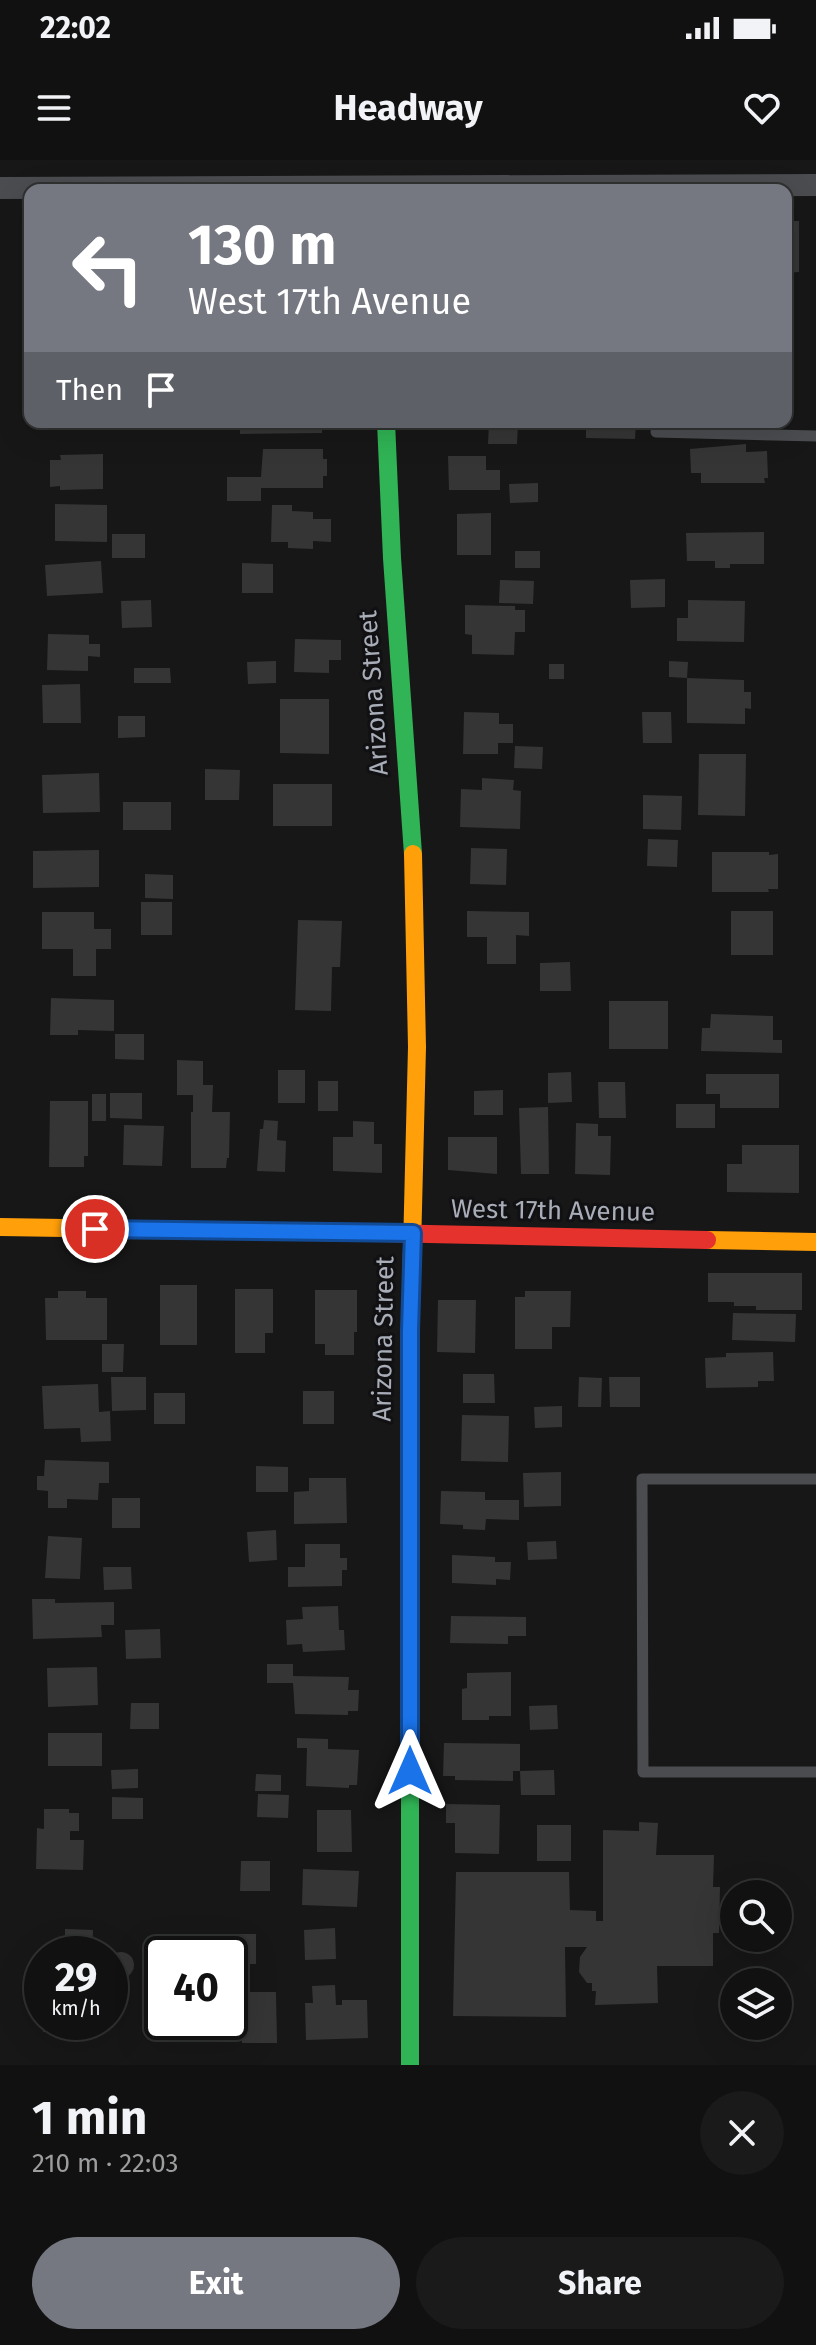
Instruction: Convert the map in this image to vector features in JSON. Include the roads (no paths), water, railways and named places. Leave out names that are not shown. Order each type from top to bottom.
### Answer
[{"type":"street","points":[[792,185],[816,185]]},
{"type":"street","points":[[0,188],[24,188]]},
{"type":"street","name":"Arizona Street","points":[[386,428],[413,859],[417,1047],[410,1331],[410,2065]]},
{"type":"street","name":"West 17th Avenue","points":[[0,1227],[816,1242]]},
{"type":"lane","points":[[656,432],[816,436]]},
{"type":"lane","points":[[816,1479],[642,1479],[643,1772],[816,1772]]}]
